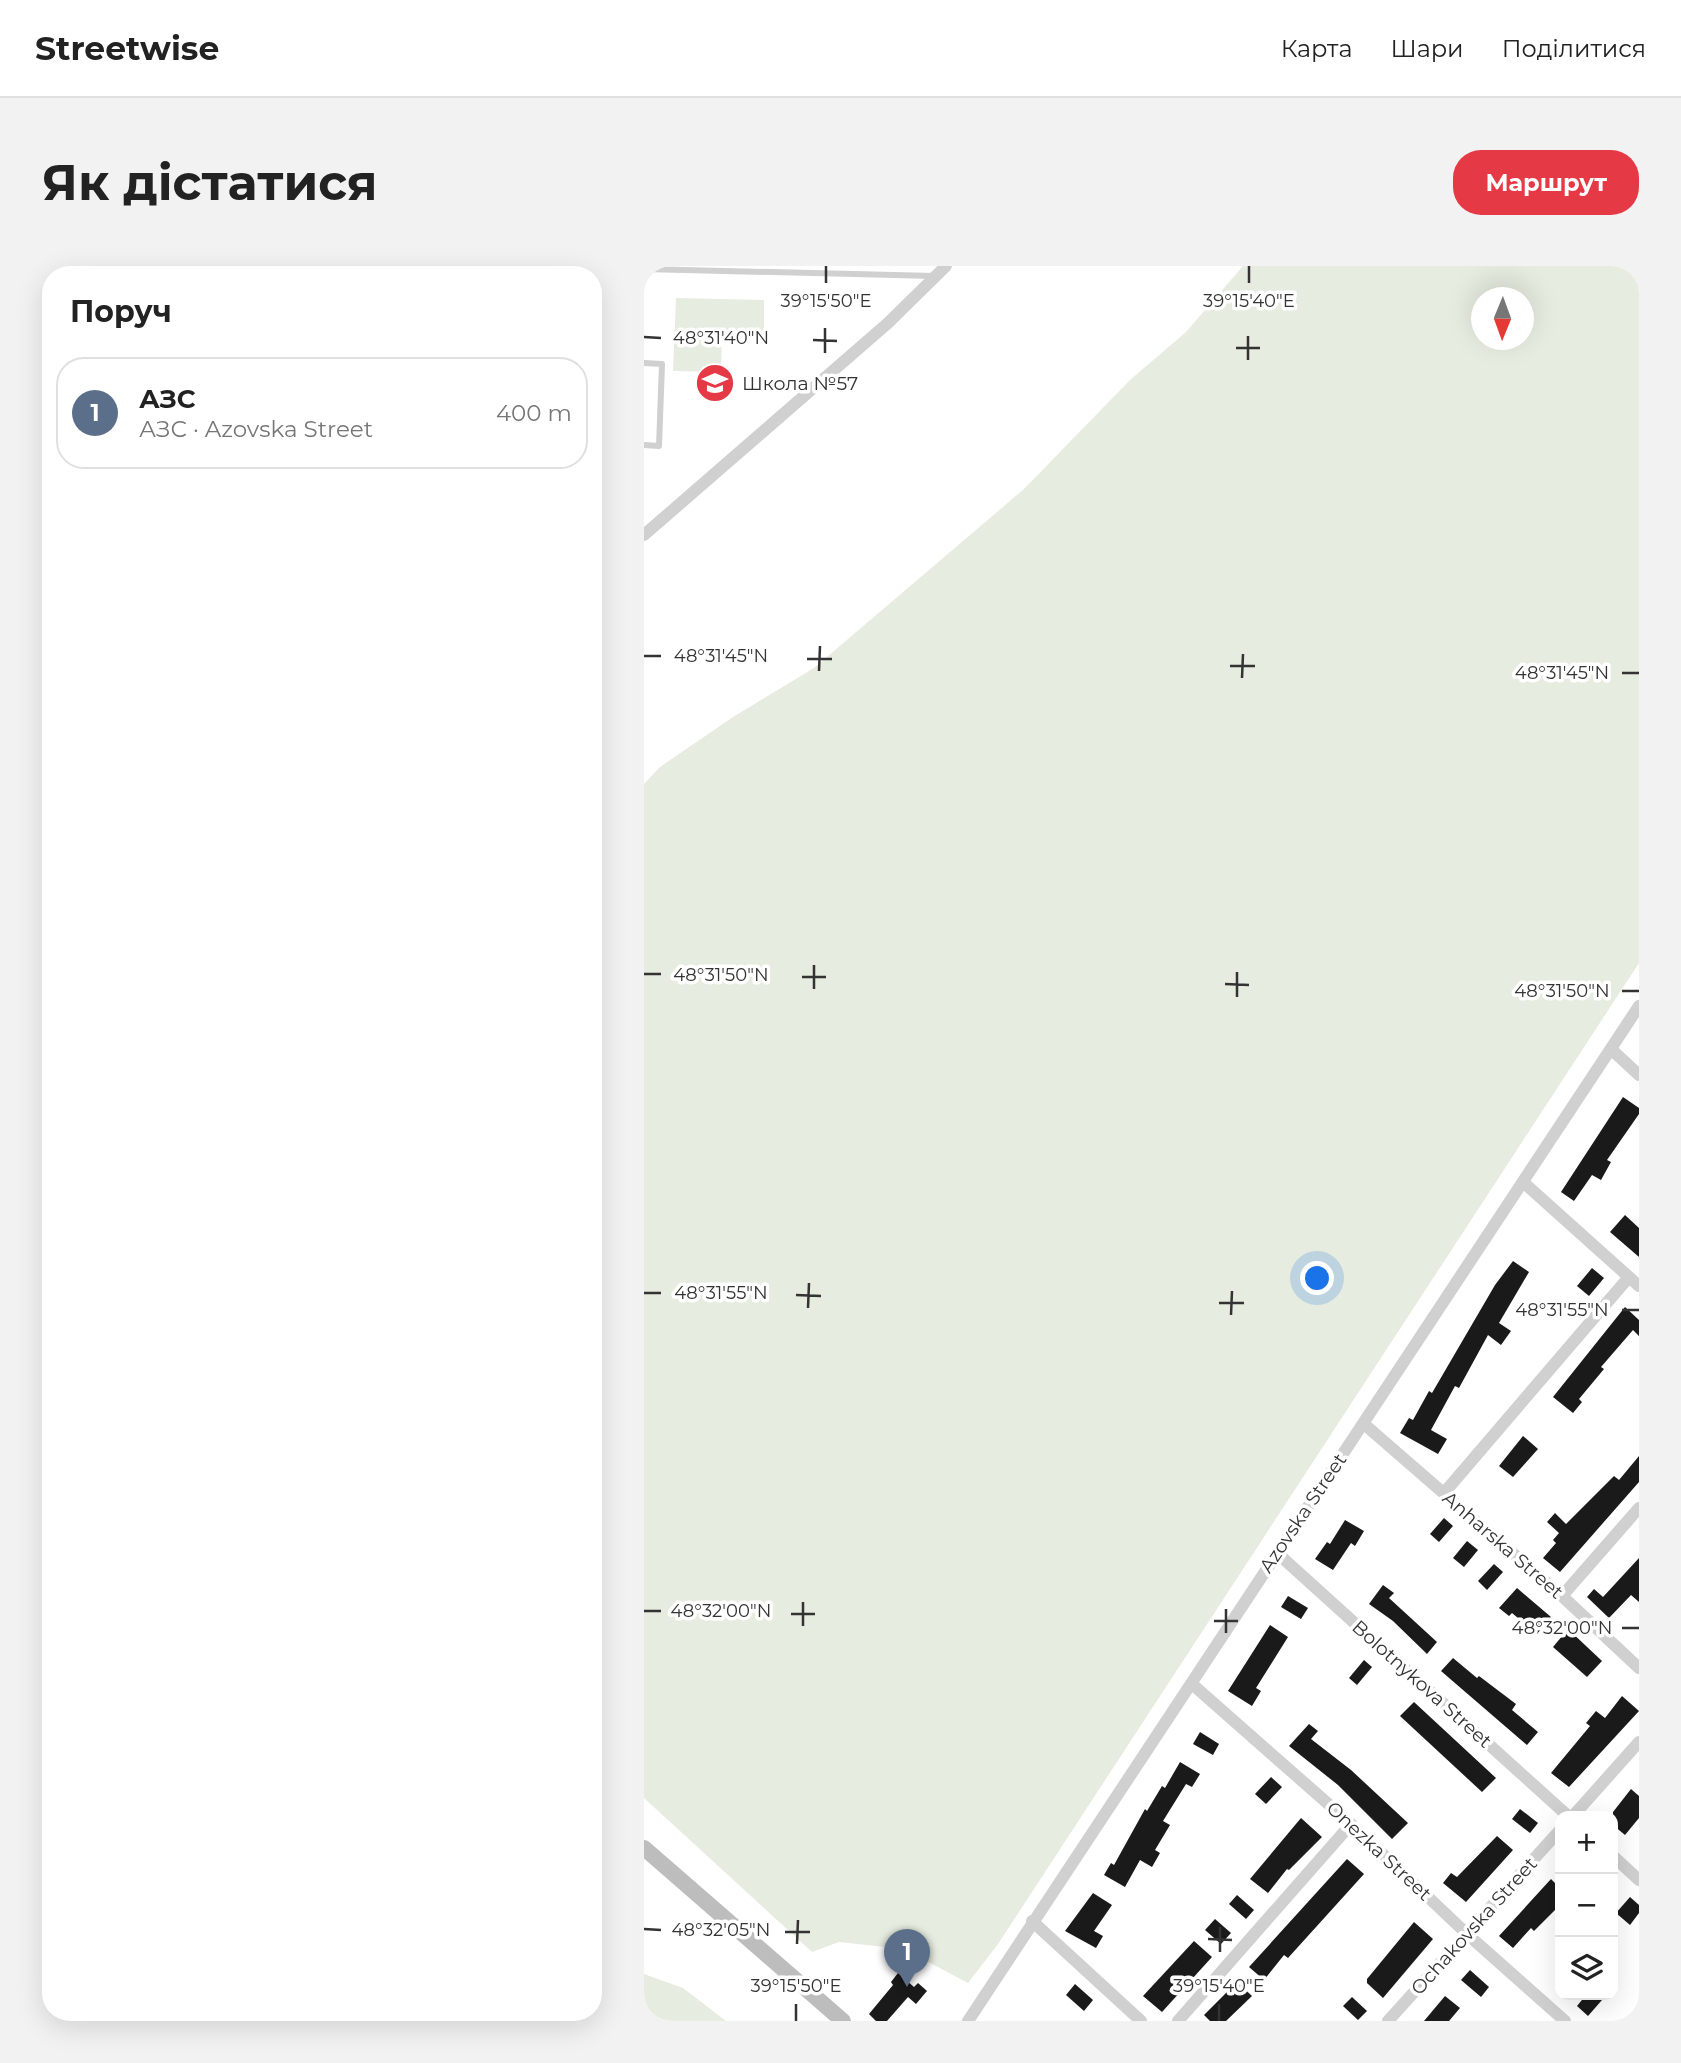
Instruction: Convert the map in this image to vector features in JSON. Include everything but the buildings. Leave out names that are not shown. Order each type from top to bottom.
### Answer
[{"type":"street","points":[[644,535],[888,323],[942,271]]},
{"type":"street","name":"Azovska Street","points":[[968,2021],[1639,1006]]},
{"type":"street","points":[[1611,1049],[1639,1075]]},
{"type":"street","points":[[1523,1182],[1639,1286]]},
{"type":"street","points":[[1444,1493],[1629,1277]]},
{"type":"street","name":"Anharska Street","points":[[1364,1424],[1562,1596],[1639,1668]]},
{"type":"street","points":[[1562,1596],[1639,1508]]},
{"type":"street","name":"Bolotnykova Street","points":[[1276,1552],[1564,1811]]},
{"type":"street","name":"Onezka Street","points":[[1192,1684],[1351,1824],[1467,1934],[1565,2021]]},
{"type":"street","points":[[1575,1811],[1639,1742]]},
{"type":"street","points":[[1178,2021],[1351,1824]]},
{"type":"street","name":"Ochakovska Street","points":[[1388,2021],[1555,1836]]},
{"type":"street","points":[[644,1848],[843,2021]]},
{"type":"street","points":[[1618,1861],[1639,1880]]},
{"type":"street","points":[[1032,1921],[1141,2021]]},
{"type":"lane","points":[[644,270],[942,271]]},
{"type":"lane","points":[[644,363],[662,364],[659,446],[644,445]]},
{"type":"shaded area","points":[[1243,266],[1639,266],[1639,963],[998,1944],[968,1983],[904,1949],[839,1942],[812,1952],[644,1798],[644,784],[660,767],[733,717],[814,668],[1024,489],[1130,380],[1186,332]]},
{"type":"shaded area","points":[[676,298],[764,300],[764,332],[722,332],[721,372],[673,371]]},
{"type":"shaded area","points":[[644,1974],[683,1988],[726,2021],[644,2021]]},
{"type":"place","name":"Школа №57","points":[[715,383]]},
{"type":"place","name":"АЗС","points":[[907,1987]]}]
